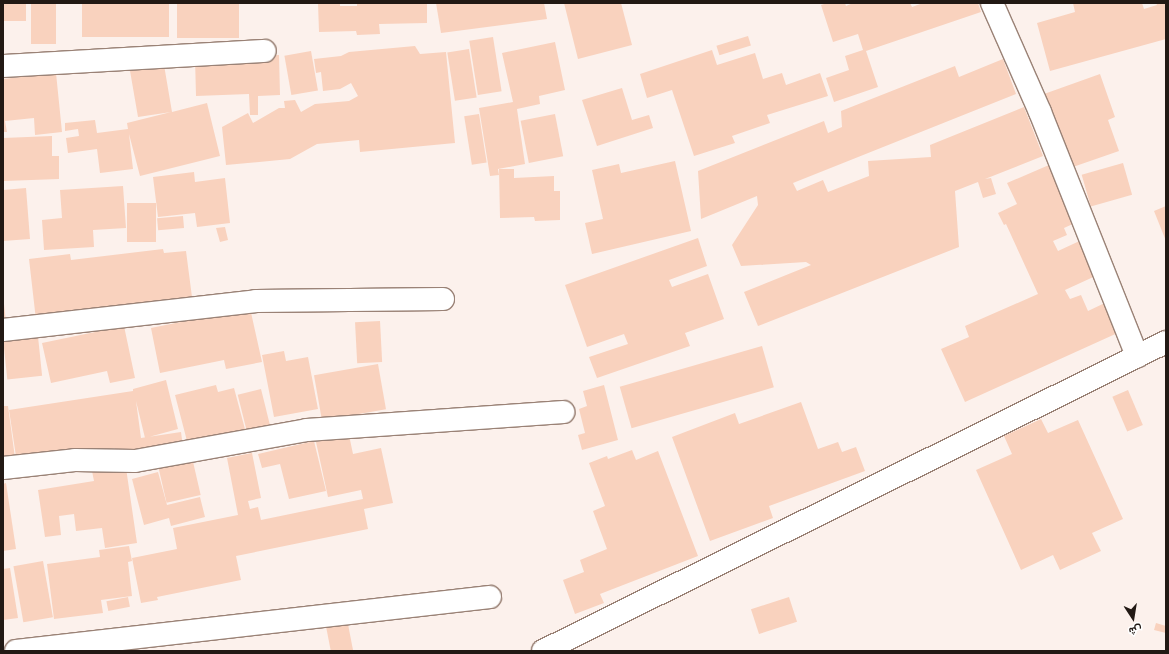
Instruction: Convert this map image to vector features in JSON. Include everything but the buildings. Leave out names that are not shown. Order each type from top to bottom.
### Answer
[{"type":"street","points":[[992,3],[1040,112],[1137,356]]},
{"type":"street","points":[[3,66],[265,52]]},
{"type":"street","points":[[3,330],[256,302],[442,299]]},
{"type":"street","points":[[543,651],[1166,342]]},
{"type":"street","points":[[3,468],[75,460],[135,461],[307,430],[563,412]]},
{"type":"street","points":[[16,651],[490,597]]}]
